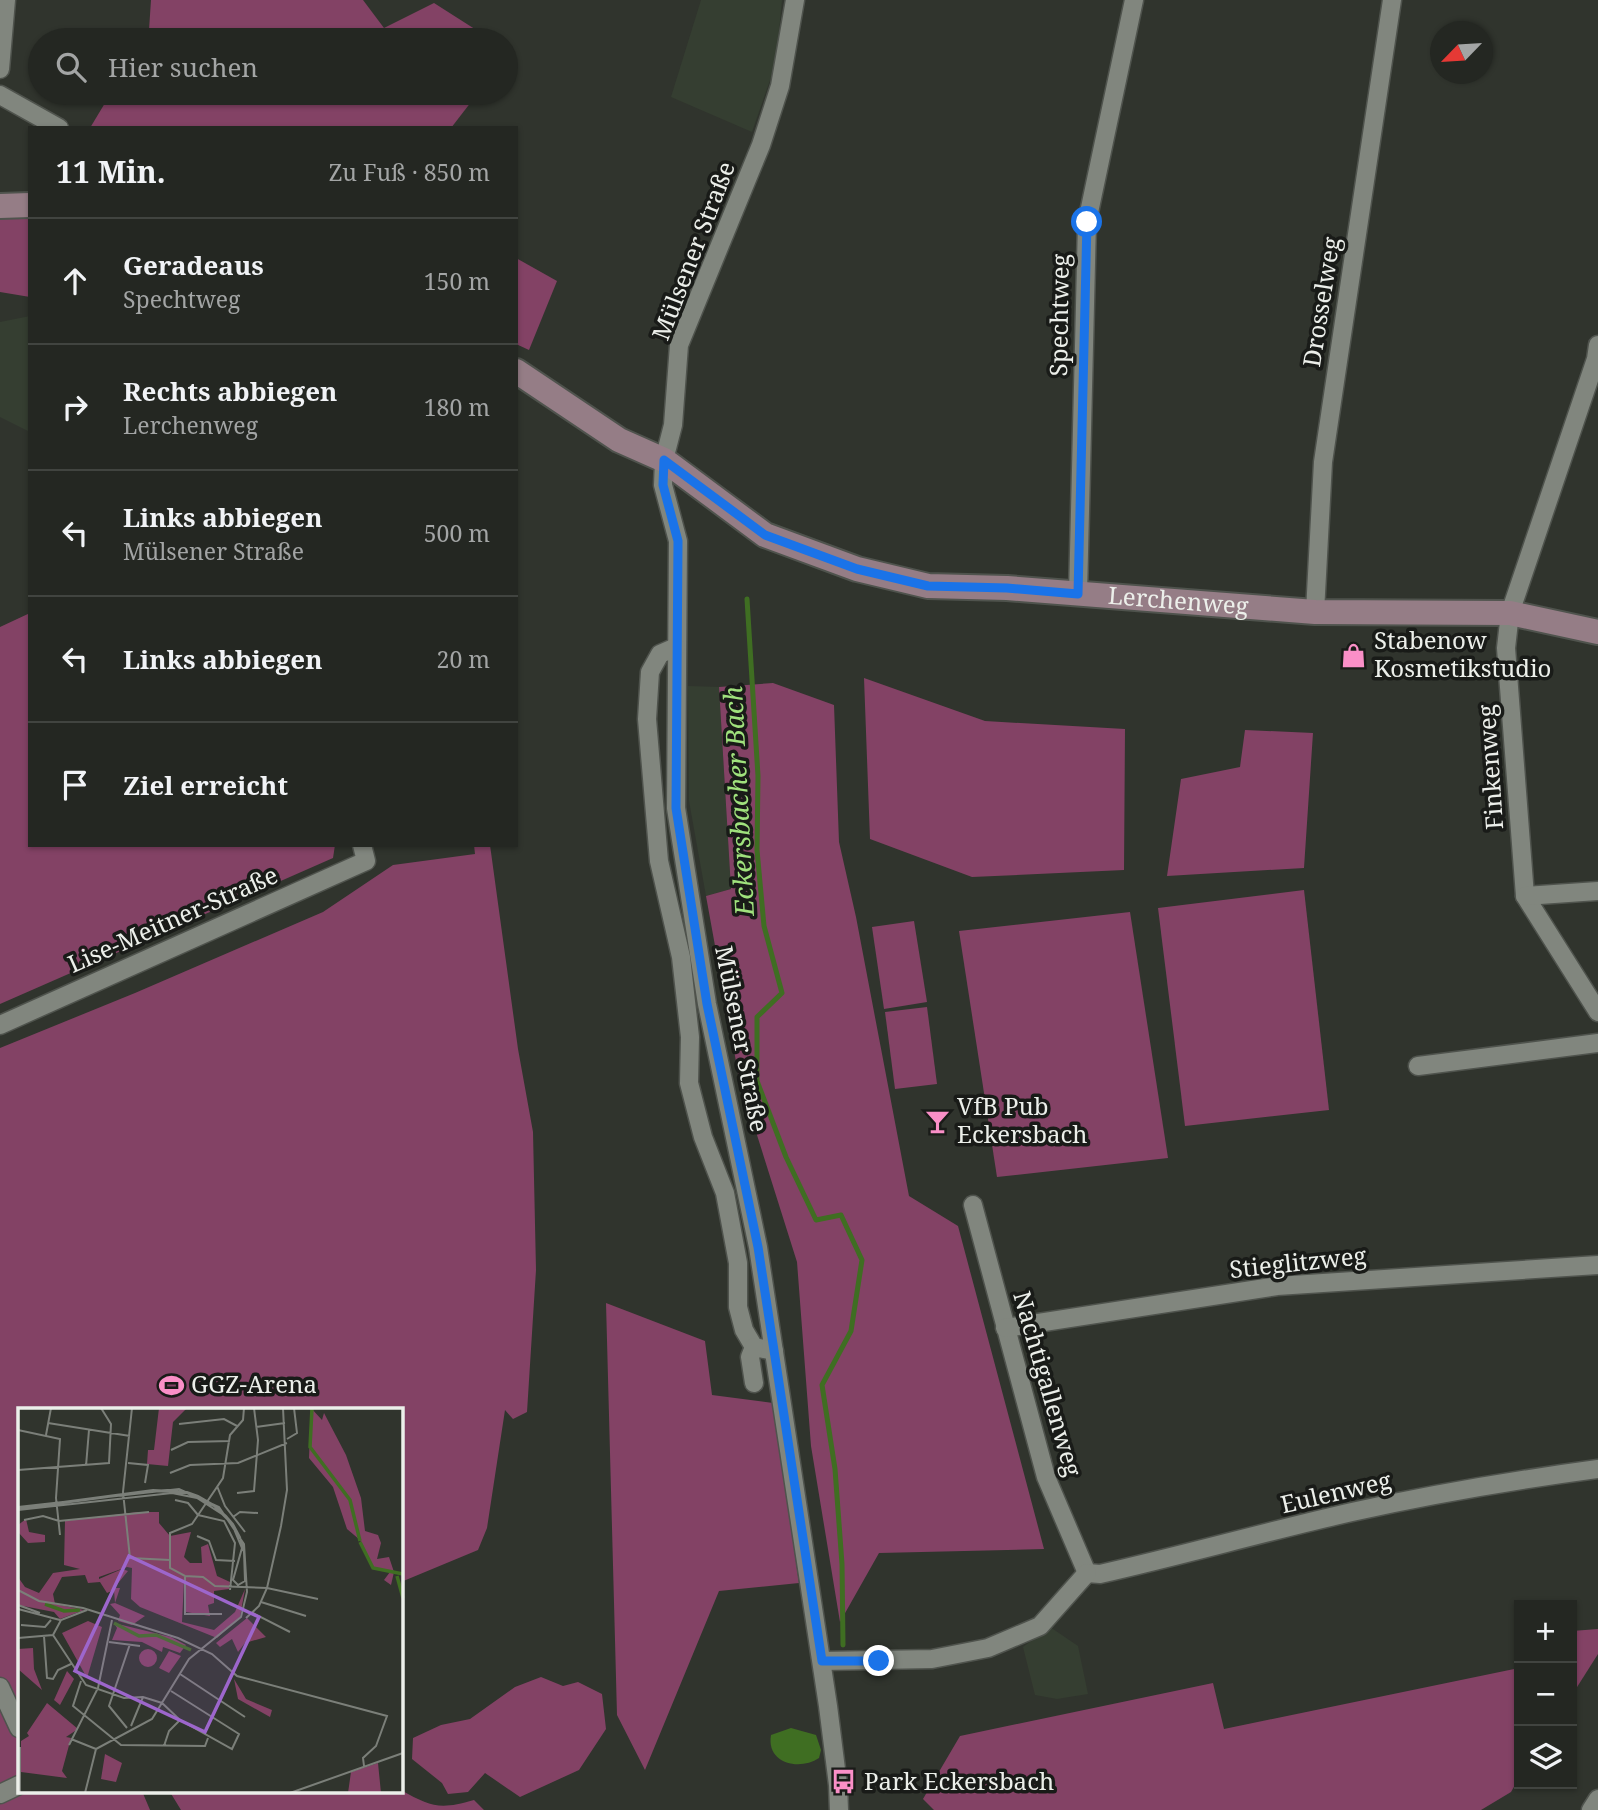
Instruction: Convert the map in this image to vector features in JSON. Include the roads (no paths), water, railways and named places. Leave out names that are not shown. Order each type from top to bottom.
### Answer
[{"type":"street","points":[[0,68],[6,0]]},
{"type":"street","name":"Mülsener Straße","points":[[795,0],[780,86],[761,145],[679,345],[673,425],[664,460],[663,485],[678,541],[676,808],[707,1004],[758,1247],[822,1661],[839,1810]]},
{"type":"street","name":"Spechtweg","points":[[1078,594],[1087,222],[1134,0]]},
{"type":"street","name":"Drosselweg","points":[[1315,612],[1322,463],[1392,0]]},
{"type":"street","points":[[0,95],[55,126]]},
{"type":"street","points":[[0,205],[28,205]]},
{"type":"street","name":"Finkenweg","points":[[1597,355],[1510,614],[1506,648],[1525,896],[1598,1012]]},
{"type":"street","name":"Lerchenweg","points":[[518,372],[619,440],[664,460],[765,535],[857,569],[928,586],[1007,588],[1315,612],[1510,614],[1598,632]]},
{"type":"street","points":[[676,647],[660,654],[650,672],[648,719],[659,861],[681,957],[690,1037],[690,1083],[703,1137],[725,1193],[738,1263],[738,1307],[744,1330],[754,1347],[774,1352]]},
{"type":"street","name":"Lise-Meitner-Straße","points":[[0,1025],[364,853]]},
{"type":"street","points":[[1525,896],[1598,891]]},
{"type":"street","points":[[1418,1066],[1598,1043]]},
{"type":"street","name":"Nachtigallenweg","points":[[973,1205],[1046,1476],[1087,1573]]},
{"type":"street","name":"Stieglitzweg","points":[[1004,1328],[1277,1286],[1598,1265]]},
{"type":"street","points":[[754,1347],[750,1357],[754,1383]]},
{"type":"street","name":"Eulenweg","points":[[1087,1573],[1100,1574],[1149,1563],[1353,1512],[1533,1478],[1598,1469]]},
{"type":"street","points":[[822,1661],[932,1659],[988,1648],[1040,1626],[1087,1573]]},
{"type":"street","points":[[0,1687],[18,1726]]},
{"type":"street","points":[[0,1794],[18,1785]]},
{"type":"street","points":[[1591,1810],[1598,1799]]},
{"type":"waterway","name":"Eckersbacher Bach","points":[[747,599],[758,776],[757,850],[764,926],[782,993],[757,1017],[757,1081],[786,1157],[816,1220],[841,1215],[862,1260],[851,1331],[822,1385],[835,1469],[842,1564],[843,1645]]},
{"type":"place","name":"Stabenow Kosmetikstudio","points":[[1354,655]]},
{"type":"place","name":"VfB Pub Eckersbach","points":[[937,1121]]},
{"type":"place","name":"GGZ-Arena","points":[[171,1385]]},
{"type":"place","name":"Park Eckersbach","points":[[844,1782]]}]
